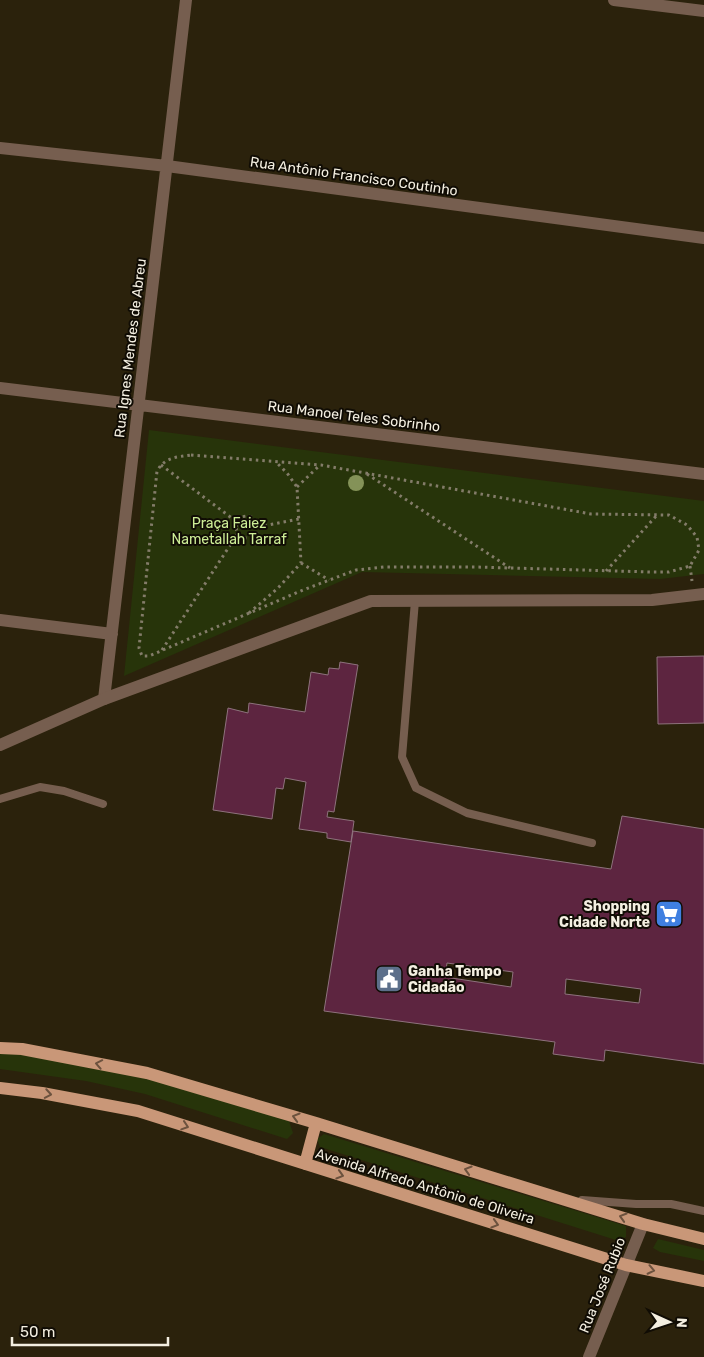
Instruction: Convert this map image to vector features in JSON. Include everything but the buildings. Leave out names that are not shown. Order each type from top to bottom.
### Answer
[{"type":"main road","name":"Avenida Alfredo Antônio de Oliveira","points":[[0,1048],[22,1049],[147,1073],[643,1224],[704,1239]]},
{"type":"main road","name":"Avenida Alfredo Antônio de Oliveira","points":[[0,1088],[42,1092],[138,1111],[626,1265],[704,1281]]},
{"type":"main road","points":[[305,1164],[316,1123]]},
{"type":"street","name":"Rua Ignes Mendes de Abreu","points":[[104,699],[186,0]]},
{"type":"street","points":[[614,0],[704,11]]},
{"type":"street","name":"Rua Antônio Francisco Coutinho","points":[[0,148],[166,166],[704,238]]},
{"type":"street","name":"Rua Manoel Teles Sobrinho","points":[[0,388],[704,474]]},
{"type":"street","points":[[0,745],[104,699],[371,601],[652,600],[704,594]]},
{"type":"street","points":[[0,620],[112,634]]},
{"type":"street","name":"Rua José Rubio","points":[[588,1357],[643,1224]]},
{"type":"lane","points":[[415,601],[402,757],[416,788],[468,813],[592,843]]},
{"type":"lane","points":[[0,798],[40,787],[64,791],[103,804]]},
{"type":"lane","points":[[561,1198],[629,1204],[671,1204],[704,1211]]},
{"type":"path","points":[[192,455],[275,461],[321,465],[364,472],[591,514],[669,515],[687,524],[697,537],[699,550],[690,566],[669,572],[384,567],[356,570],[149,656],[142,656],[139,648],[157,471],[161,465],[169,459],[192,455]]},
{"type":"path","points":[[246,615],[278,588],[301,562],[297,487],[275,461]]},
{"type":"path","points":[[161,465],[237,522]]},
{"type":"path","points":[[297,487],[321,465]]},
{"type":"path","points":[[364,472],[510,568]]},
{"type":"path","points":[[605,572],[658,514]]},
{"type":"path","points":[[252,517],[258,527],[256,533],[252,537],[247,538],[238,533],[236,528],[237,522],[240,518],[252,517]]},
{"type":"path","points":[[258,527],[299,519]]},
{"type":"path","points":[[161,651],[238,533]]},
{"type":"path","points":[[301,562],[329,580]]},
{"type":"green space","name":"Praça Faiez Nametallah Tarraf","points":[[149,430],[704,501],[704,574],[660,579],[362,572],[124,676]]},
{"type":"green space","points":[[0,1052],[67,1060],[141,1076],[289,1121],[293,1133],[287,1139],[145,1094],[86,1081],[0,1069]]},
{"type":"green space","points":[[324,1134],[626,1226],[626,1237],[619,1241],[320,1147],[317,1139]]},
{"type":"green space","points":[[658,1239],[704,1250],[704,1261],[660,1252],[653,1248]]},
{"type":"place","name":"Shopping Cidade Norte","points":[[669,914]]},
{"type":"place","name":"Ganha Tempo Cidadão","points":[[389,979]]}]
